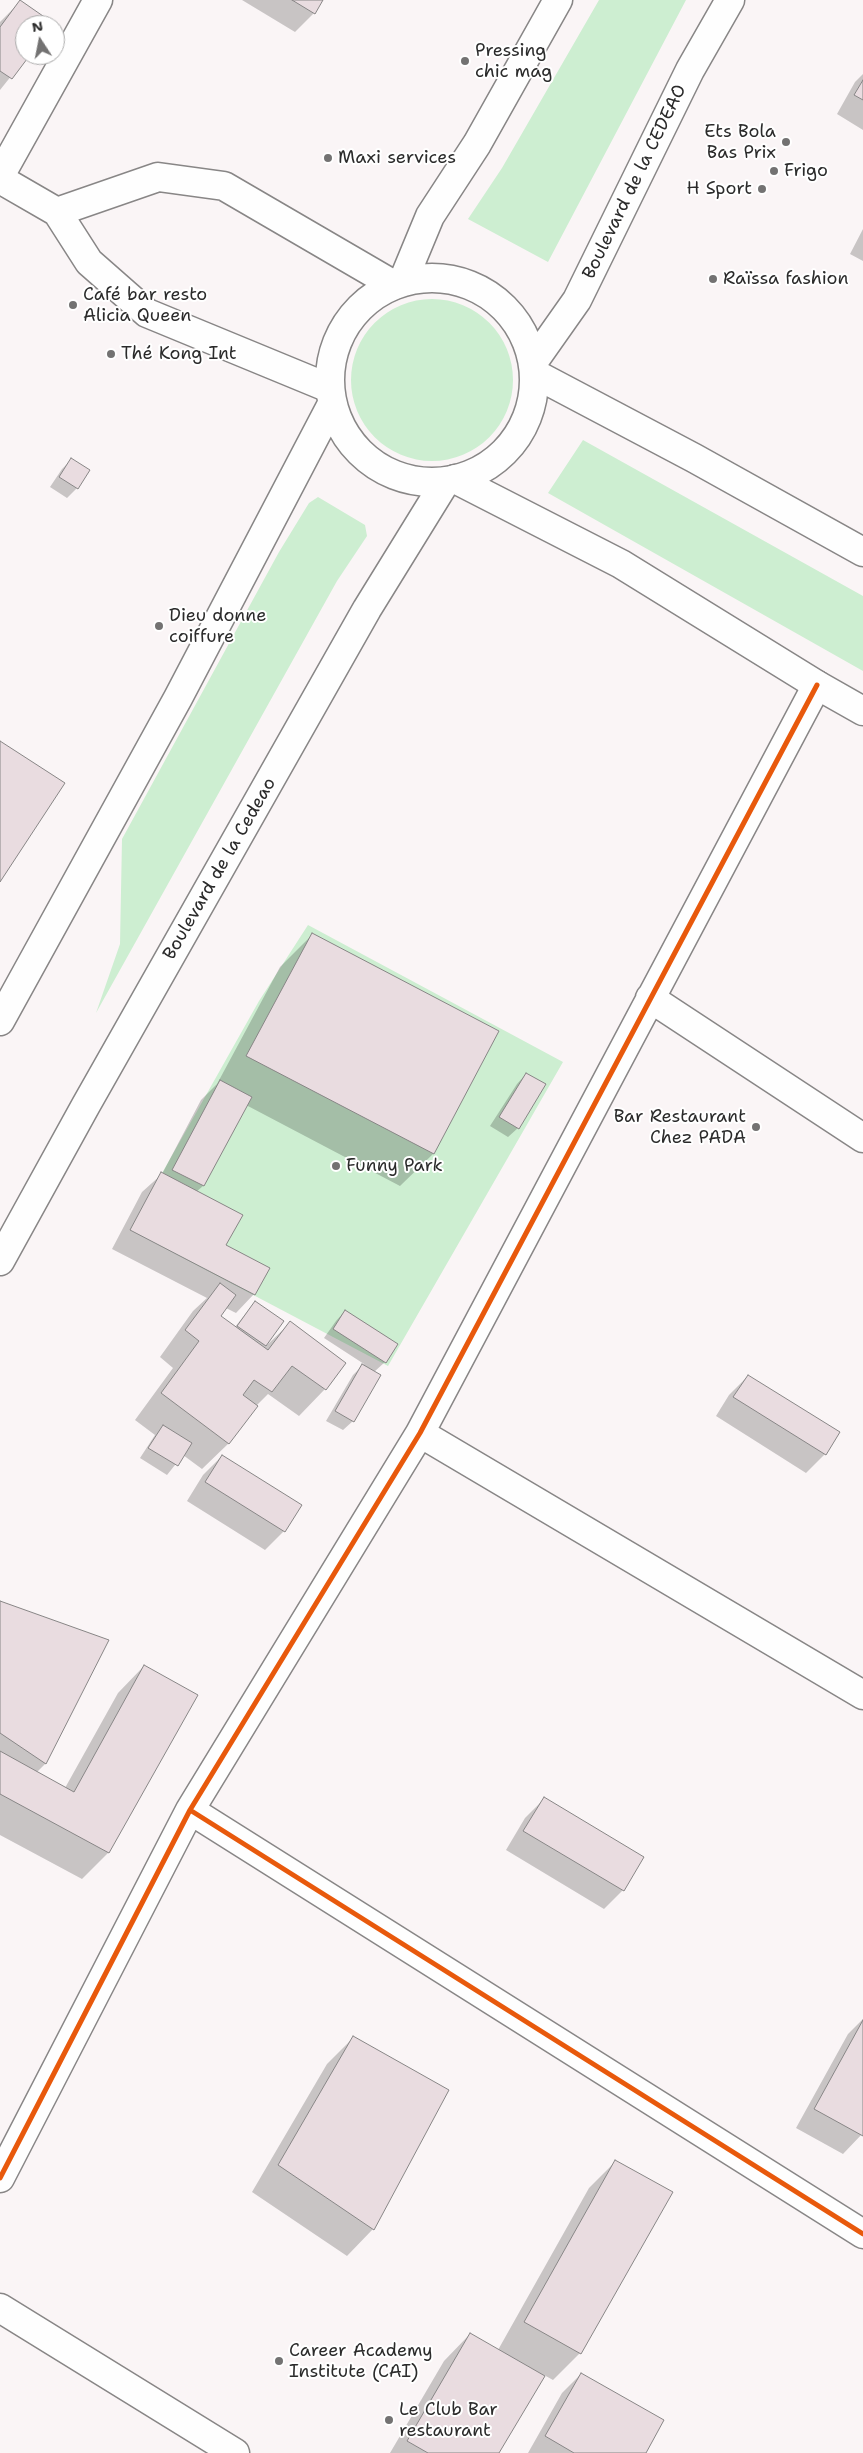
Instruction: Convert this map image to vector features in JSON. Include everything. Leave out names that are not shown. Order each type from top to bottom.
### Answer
[{"type":"street","points":[[98,0],[0,177],[57,212],[89,262],[147,313],[331,396]]},
{"type":"street","points":[[398,283],[430,216],[477,144],[558,0]]},
{"type":"street","name":"Boulevard de la CEDEAO","points":[[535,368],[577,300],[690,70],[730,0]]},
{"type":"street","points":[[57,212],[158,177],[224,186],[398,283]]},
{"type":"street","points":[[432,277],[460,281],[487,292],[509,311],[525,334],[535,368],[534,395],[529,414],[520,433],[508,449],[493,462],[475,473],[451,480],[416,481],[387,472],[362,455],[343,432],[331,396],[331,362],[339,338],[352,315],[371,297],[398,283],[432,277]]},
{"type":"street","points":[[535,368],[863,552]]},
{"type":"street","points":[[0,1021],[178,698],[331,396]]},
{"type":"street","points":[[451,480],[621,564],[817,685],[863,711]]},
{"type":"street","name":"Boulevard de la Cedeao","points":[[0,1261],[91,1096],[362,617],[451,480]]},
{"type":"street","points":[[0,2178],[190,1810],[420,1433],[817,685]]},
{"type":"street","points":[[650,998],[863,1138]]},
{"type":"street","points":[[420,1433],[863,1695]]},
{"type":"street","points":[[190,1810],[863,2234]]},
{"type":"street","points":[[0,2308],[235,2453]]},
{"type":"green space","points":[[599,0],[686,0],[548,262],[468,219],[502,168]]},
{"type":"green space","points":[[432,299],[463,305],[489,323],[507,349],[513,380],[507,411],[489,437],[463,455],[432,461],[401,455],[375,437],[357,411],[351,380],[357,349],[375,323],[401,305]]},
{"type":"green space","points":[[583,440],[863,596],[863,671],[548,493]]},
{"type":"green space","points":[[318,497],[365,525],[367,536],[337,581],[96,1013],[120,944],[122,839],[279,552],[309,503]]},
{"type":"green space","points":[[308,925],[563,1062],[388,1366],[130,1230],[259,1001]]},
{"type":"building","points":[[20,0],[42,15],[15,15],[15,65],[22,65],[12,79],[0,71],[0,27]]},
{"type":"building","points":[[292,0],[323,0],[315,14]]},
{"type":"building","points":[[863,80],[863,100],[854,95]]},
{"type":"building","points":[[71,458],[90,470],[78,489],[59,477]]},
{"type":"building","points":[[0,741],[65,783],[0,882]]},
{"type":"building","points":[[312,933],[499,1031],[434,1154],[246,1056]]},
{"type":"building","points":[[526,1073],[546,1084],[519,1129],[499,1117]]},
{"type":"building","points":[[220,1080],[252,1097],[204,1186],[172,1170]]},
{"type":"building","points":[[161,1172],[243,1215],[226,1245],[270,1268],[255,1295],[130,1230]]},
{"type":"building","points":[[220,1283],[236,1295],[221,1316],[268,1350],[290,1321],[346,1363],[326,1390],[292,1366],[272,1392],[254,1380],[243,1395],[258,1406],[229,1444],[161,1393],[199,1341],[185,1330]]},
{"type":"building","points":[[255,1301],[284,1321],[266,1346],[237,1326]]},
{"type":"building","points":[[345,1310],[398,1344],[386,1363],[333,1329]]},
{"type":"building","points":[[362,1364],[381,1375],[354,1422],[335,1411]]},
{"type":"building","points":[[748,1375],[840,1432],[826,1455],[733,1397]]},
{"type":"building","points":[[163,1425],[192,1443],[178,1466],[148,1448]]},
{"type":"building","points":[[222,1455],[302,1505],[285,1532],[205,1482]]},
{"type":"building","points":[[0,1601],[109,1640],[46,1764],[0,1733]]},
{"type":"building","points":[[144,1665],[198,1695],[109,1853],[0,1794],[0,1751],[74,1792]]},
{"type":"building","points":[[544,1797],[644,1857],[624,1891],[523,1831]]},
{"type":"building","points":[[863,2020],[863,2136],[814,2109]]},
{"type":"building","points":[[353,2036],[449,2090],[374,2230],[278,2165]]},
{"type":"building","points":[[615,2160],[673,2192],[581,2354],[524,2322]]},
{"type":"building","points":[[470,2333],[545,2376],[499,2453],[428,2453],[407,2441]]},
{"type":"building","points":[[581,2373],[664,2420],[646,2453],[574,2453],[545,2436]]},
{"type":"cycle path","points":[[0,2178],[190,1810],[420,1433],[817,685]]},
{"type":"cycle path","points":[[190,1810],[863,2234]]},
{"type":"place","name":"Pressing chic mag","points":[[465,61]]},
{"type":"place","name":"Ets Bola Bas Prix","points":[[786,142]]},
{"type":"place","name":"Maxi services","points":[[328,158]]},
{"type":"place","name":"Frigo","points":[[774,171]]},
{"type":"place","name":"H Sport","points":[[762,189]]},
{"type":"place","name":"Raïssa fashion","points":[[713,279]]},
{"type":"place","name":"Café bar resto Alicia Queen","points":[[73,305]]},
{"type":"place","name":"Thé Kong Int","points":[[111,354]]},
{"type":"place","name":"Dieu donne coiffure","points":[[159,626]]},
{"type":"place","name":"Bar Restaurant Chez PADA","points":[[756,1127]]},
{"type":"place","name":"Funny Park","points":[[336,1166]]},
{"type":"place","name":"Career Academy Institute (CAI)","points":[[279,2361]]},
{"type":"place","name":"Le Club Bar restaurant","points":[[389,2420]]}]
